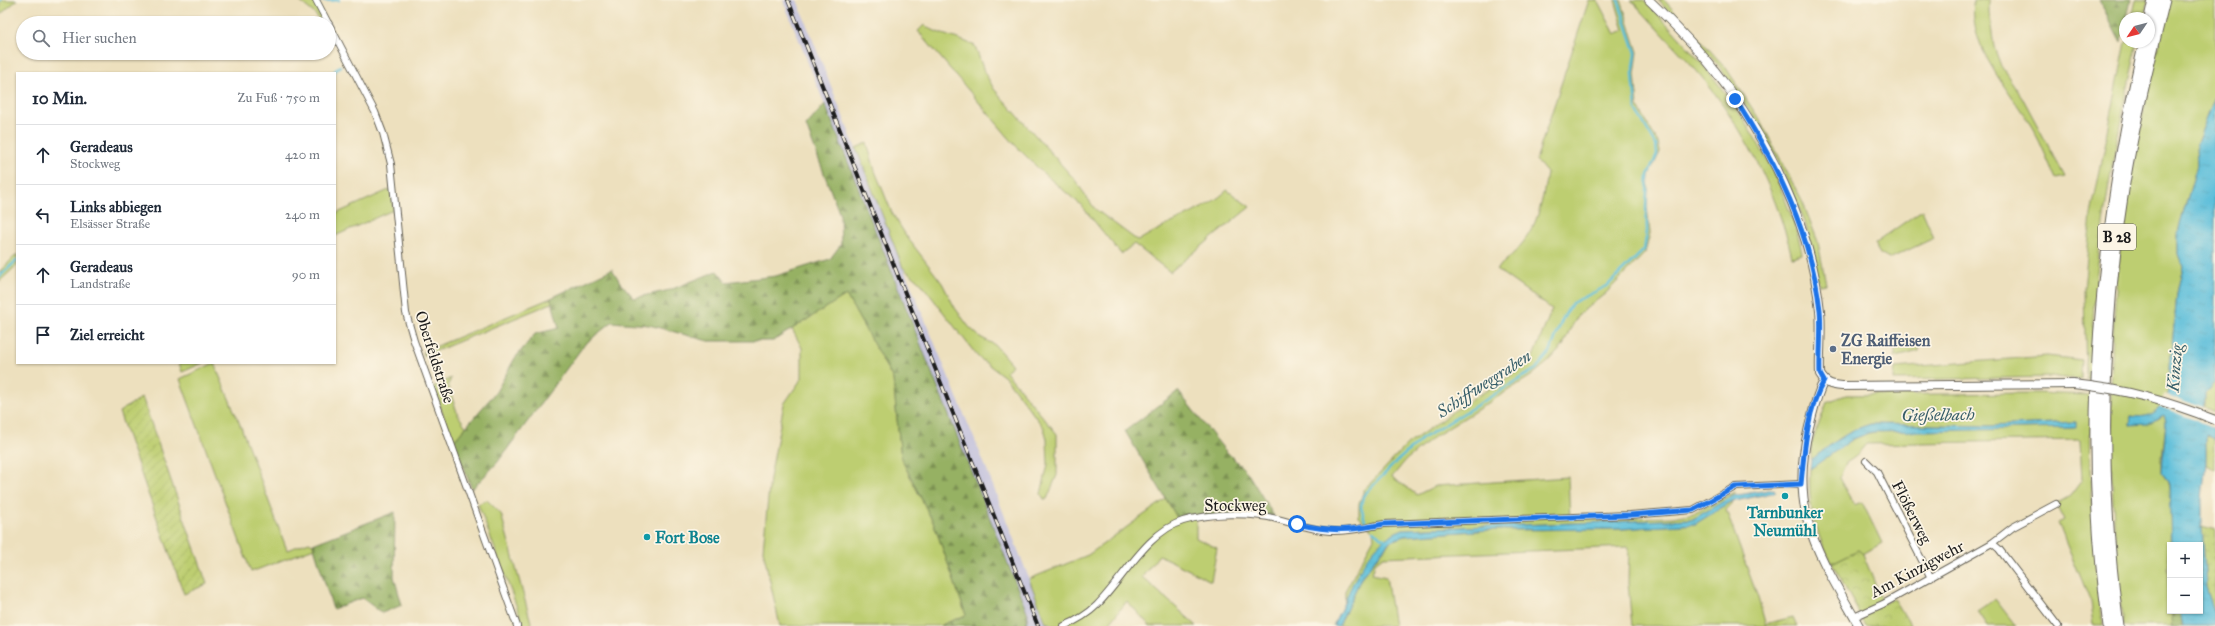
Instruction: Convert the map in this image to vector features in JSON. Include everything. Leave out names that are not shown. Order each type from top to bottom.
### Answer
[{"type":"highway","points":[[2152,12],[2154,0]]},
{"type":"highway","name":"B 28","points":[[2118,626],[2110,549],[2106,478],[2105,380],[2109,301],[2124,182],[2142,94],[2164,0]]},
{"type":"highway","name":"B 28","points":[[2109,626],[2096,480],[2096,382],[2100,304],[2116,182],[2144,48]]},
{"type":"street","points":[[1649,0],[1715,71],[1751,123],[1789,194],[1810,254],[1820,311],[1820,374],[1824,381],[1830,385],[1842,386],[2074,384],[2128,391],[2154,398],[2215,420]]},
{"type":"street","name":"Oberfeldstraße","points":[[318,3],[325,16]]},
{"type":"street","name":"Oberfeldstraße","points":[[336,37],[375,112],[383,134],[391,164],[406,313],[412,334],[517,626]]},
{"type":"street","points":[[1824,381],[1816,399],[1806,442],[1801,484],[1803,507],[1818,550],[1830,576],[1859,626]]},
{"type":"street","name":"Flößerweg","points":[[1866,461],[1877,472],[1931,578]]},
{"type":"street","name":"Stockweg","points":[[1064,626],[1097,606],[1159,534],[1182,521],[1211,516],[1248,515],[1271,518],[1329,531],[1354,530],[1384,524],[1630,515],[1693,510],[1735,487],[1801,484]]},
{"type":"street","name":"Am Kinzigwehr","points":[[1854,617],[1931,578],[1992,543],[2013,527],[2056,504]]},
{"type":"street","points":[[1992,543],[1999,549],[2058,626]]},
{"type":"shaded area","points":[[783,0],[797,0],[894,245],[981,455],[1046,622],[1050,623],[1052,626],[1026,625],[1028,614]]},
{"type":"green space","points":[[0,0],[17,0],[0,15]]},
{"type":"green space","points":[[298,0],[313,0],[321,16],[317,16]]},
{"type":"green space","points":[[1589,0],[1597,0],[1615,34],[1624,30],[1615,0],[1621,0],[1638,52],[1635,74],[1638,107],[1658,143],[1660,152],[1649,175],[1647,207],[1650,233],[1645,253],[1606,293],[1579,314],[1569,331],[1563,346],[1548,362],[1531,376],[1434,437],[1406,460],[1392,477],[1417,495],[1435,486],[1568,477],[1570,519],[1673,517],[1695,513],[1734,492],[1735,495],[1693,519],[1403,529],[1392,534],[1383,541],[1367,560],[1345,602],[1345,591],[1374,538],[1373,531],[1359,517],[1359,504],[1364,490],[1407,445],[1452,412],[1521,369],[1533,357],[1552,309],[1496,269],[1519,248],[1527,238],[1538,216],[1547,173],[1536,160]]},
{"type":"green space","points":[[1631,0],[1644,0],[1666,23],[1725,92],[1742,117],[1772,170],[1785,199],[1797,233],[1802,254],[1792,257],[1785,230],[1765,178],[1739,129],[1724,106],[1689,62]]},
{"type":"green space","points":[[1658,0],[1664,0],[1726,68],[1761,122],[1803,203],[1818,242],[1826,284],[1819,285],[1805,221],[1776,156],[1747,107],[1718,65]]},
{"type":"green space","points":[[1974,0],[1989,0],[1989,13],[1994,47],[2001,66],[2022,97],[2065,177],[2056,179],[2033,129],[1984,52],[1977,35],[1974,18]]},
{"type":"green space","points":[[2099,0],[2131,0],[2128,12],[2119,12],[2119,38]]},
{"type":"green space","points":[[2136,0],[2148,0],[2145,12],[2133,12]]},
{"type":"green space","points":[[2169,0],[2215,0],[2215,96],[2196,146],[2197,165],[2178,232],[2178,254],[2183,267],[2177,294],[2167,398],[2156,411],[2152,413],[2137,417],[2131,416],[2130,425],[2158,419],[2164,415],[2166,421],[2162,470],[2167,480],[2170,500],[2170,540],[2170,542],[2167,542],[2167,614],[2171,614],[2172,626],[2123,626],[2113,505],[2111,384],[2115,303],[2118,265],[2129,188],[2151,75]]},
{"type":"green space","points":[[924,25],[936,32],[962,40],[975,46],[984,71],[994,89],[1075,180],[1095,209],[1138,241],[1198,210],[1219,197],[1227,190],[1250,207],[1170,272],[1134,244],[1121,254],[1081,205],[1043,173],[1016,146],[918,31]]},
{"type":"green space","points":[[2125,48],[2137,48],[2117,139],[2101,238],[2094,304],[2090,380],[2086,379],[2084,289],[2091,215]]},
{"type":"green space","points":[[825,104],[1028,614],[1026,626],[939,626],[966,615],[934,524],[901,458],[893,379],[846,295],[773,341],[708,341],[649,325],[612,322],[584,345],[497,463],[472,489],[453,442],[496,392],[515,358],[535,334],[559,328],[551,298],[612,269],[620,282],[634,298],[670,290],[717,271],[726,282],[776,276],[830,259],[841,244],[840,215],[806,126]]},
{"type":"green space","points":[[867,143],[875,171],[892,213],[907,237],[942,283],[955,308],[969,327],[980,337],[995,345],[1012,365],[1006,372],[1057,434],[1057,475],[1047,499],[1044,499],[1041,494],[1048,464],[1047,439],[1044,428],[1005,377],[978,357],[920,282],[903,268],[856,148]]},
{"type":"green space","points":[[391,189],[393,210],[336,236],[336,214]]},
{"type":"green space","points":[[1922,210],[1934,238],[1889,259],[1880,254],[1874,244]]},
{"type":"green space","points":[[16,255],[16,266],[0,281],[0,271]]},
{"type":"green space","points":[[846,295],[893,379],[901,458],[934,524],[966,615],[939,626],[780,626],[763,550],[770,478],[784,404],[802,378],[802,348],[792,329]]},
{"type":"green space","points":[[551,298],[552,303],[424,356],[423,352]]},
{"type":"green space","points":[[1919,339],[1919,351],[1895,357],[1895,341]]},
{"type":"green space","points":[[2047,356],[2082,360],[2081,379],[2052,377],[1894,380],[1895,368]]},
{"type":"green space","points":[[179,364],[201,364],[182,372]]},
{"type":"green space","points":[[214,364],[241,427],[287,550],[309,542],[313,544],[314,548],[251,572],[180,379]]},
{"type":"green space","points":[[451,378],[448,386],[458,415],[466,427],[453,442],[433,387]]},
{"type":"green space","points":[[2215,382],[2215,413],[2205,408],[2205,393]]},
{"type":"green space","points":[[1178,391],[1223,448],[1247,472],[1274,516],[1248,514],[1178,519],[1125,431]]},
{"type":"green space","points":[[2036,393],[2090,395],[2093,510],[2103,626],[2094,626],[2091,602],[2058,523],[2064,520],[2056,504],[2070,496],[2082,480],[2080,440],[1866,444],[1855,457],[1846,463],[1839,478],[1854,505],[1862,502],[1882,543],[1863,554],[1858,550],[1832,563],[1821,540],[1811,507],[1810,469],[1843,445],[1861,436],[1881,431],[2075,428],[2076,422],[1990,426],[1871,424],[1847,434],[1811,460],[1811,445],[1827,402],[1846,395]]},
{"type":"green space","points":[[142,397],[207,584],[184,594],[119,412]]},
{"type":"green space","points":[[2206,435],[2215,439],[2215,469],[2206,465]]},
{"type":"green space","points":[[1166,499],[1178,519],[1196,516],[1196,538],[1217,548],[1211,581],[1159,555],[1142,577],[1197,626],[1150,626],[1127,601],[1107,626],[1052,626],[1050,623],[1046,623],[1029,579],[1088,555]]},
{"type":"green space","points":[[487,500],[501,514],[532,626],[524,626],[478,504]]},
{"type":"green space","points":[[1736,500],[1726,510],[1758,598],[1766,626],[1632,626],[1628,583],[1629,547],[1383,557],[1375,563],[1372,574],[1386,577],[1394,626],[1339,626],[1362,576],[1391,541],[1404,536],[1489,530],[1622,529],[1695,524]]},
{"type":"green space","points":[[395,512],[394,577],[402,605],[382,613],[362,598],[333,609],[313,544]]},
{"type":"green space","points":[[2202,527],[2215,531],[2215,615],[2206,587]]},
{"type":"green space","points":[[1858,550],[1863,554],[1883,604],[1894,598],[1911,626],[1866,626],[1832,563]]},
{"type":"green space","points":[[1995,599],[2016,626],[1987,626],[1977,611]]},
{"type":"green space","points":[[2170,614],[2181,614],[2183,626],[2172,626]]},
{"type":"green space","points":[[1793,617],[1797,626],[1766,626],[1765,624]]},
{"type":"water","name":"Kinzig","points":[[2215,96],[2215,382],[2205,393],[2204,423],[2215,428],[2215,439],[2206,435],[2206,462],[2202,498],[2203,542],[2171,542],[2169,484],[2162,472],[2166,421],[2164,415],[2146,424],[2130,425],[2131,416],[2143,416],[2156,411],[2167,398],[2177,294],[2183,267],[2178,254],[2178,232],[2197,165],[2196,146]]},
{"type":"water","points":[[2076,422],[2076,428],[1872,432],[1853,439],[1810,469],[1811,460],[1832,444],[1854,430],[1871,424],[1990,426]]},
{"type":"water","points":[[1774,489],[1776,492],[1731,502],[1695,524],[1622,529],[1489,530],[1404,536],[1390,541],[1362,576],[1339,626],[1333,626],[1352,584],[1368,557],[1378,545],[1389,536],[1403,529],[1693,519],[1732,496]]},
{"type":"water","points":[[2203,542],[2206,587],[2215,615],[2215,626],[2183,626],[2181,614],[2203,614]]},
{"type":"pier","points":[[2165,394],[2207,409],[2206,422],[2215,428],[2159,406]]},
{"type":"waterway","points":[[318,1],[339,0]]},
{"type":"waterway","name":"Schiffweggraben","points":[[1365,521],[1361,507],[1363,496],[1397,461],[1423,438],[1536,369],[1550,352],[1562,320],[1572,303],[1607,286],[1644,250],[1647,231],[1646,207],[1648,175],[1657,155],[1656,145],[1636,110],[1633,74],[1636,53],[1618,0]]},
{"type":"waterway","points":[[334,72],[340,66]]},
{"type":"waterway","points":[[0,276],[16,261]]},
{"type":"waterway","points":[[1373,531],[1387,541]]},
{"type":"railway","points":[[788,0],[1038,626]]},
{"type":"place","name":"ZG Raiffeisen Energie","points":[[1833,349]]},
{"type":"place","name":"Tarnbunker Neumühl","points":[[1785,496]]},
{"type":"place","name":"Fort Bose","points":[[647,537]]},
{"type":"route","points":[[1297,524],[1329,531],[1354,530],[1384,524],[1630,515],[1693,510],[1735,487],[1801,484],[1806,442],[1816,399],[1824,381],[1820,374],[1820,311],[1810,254],[1789,194],[1751,123],[1735,99]]},
{"type":"water label","name":"Gießelbach","points":[[1938,415]]}]
